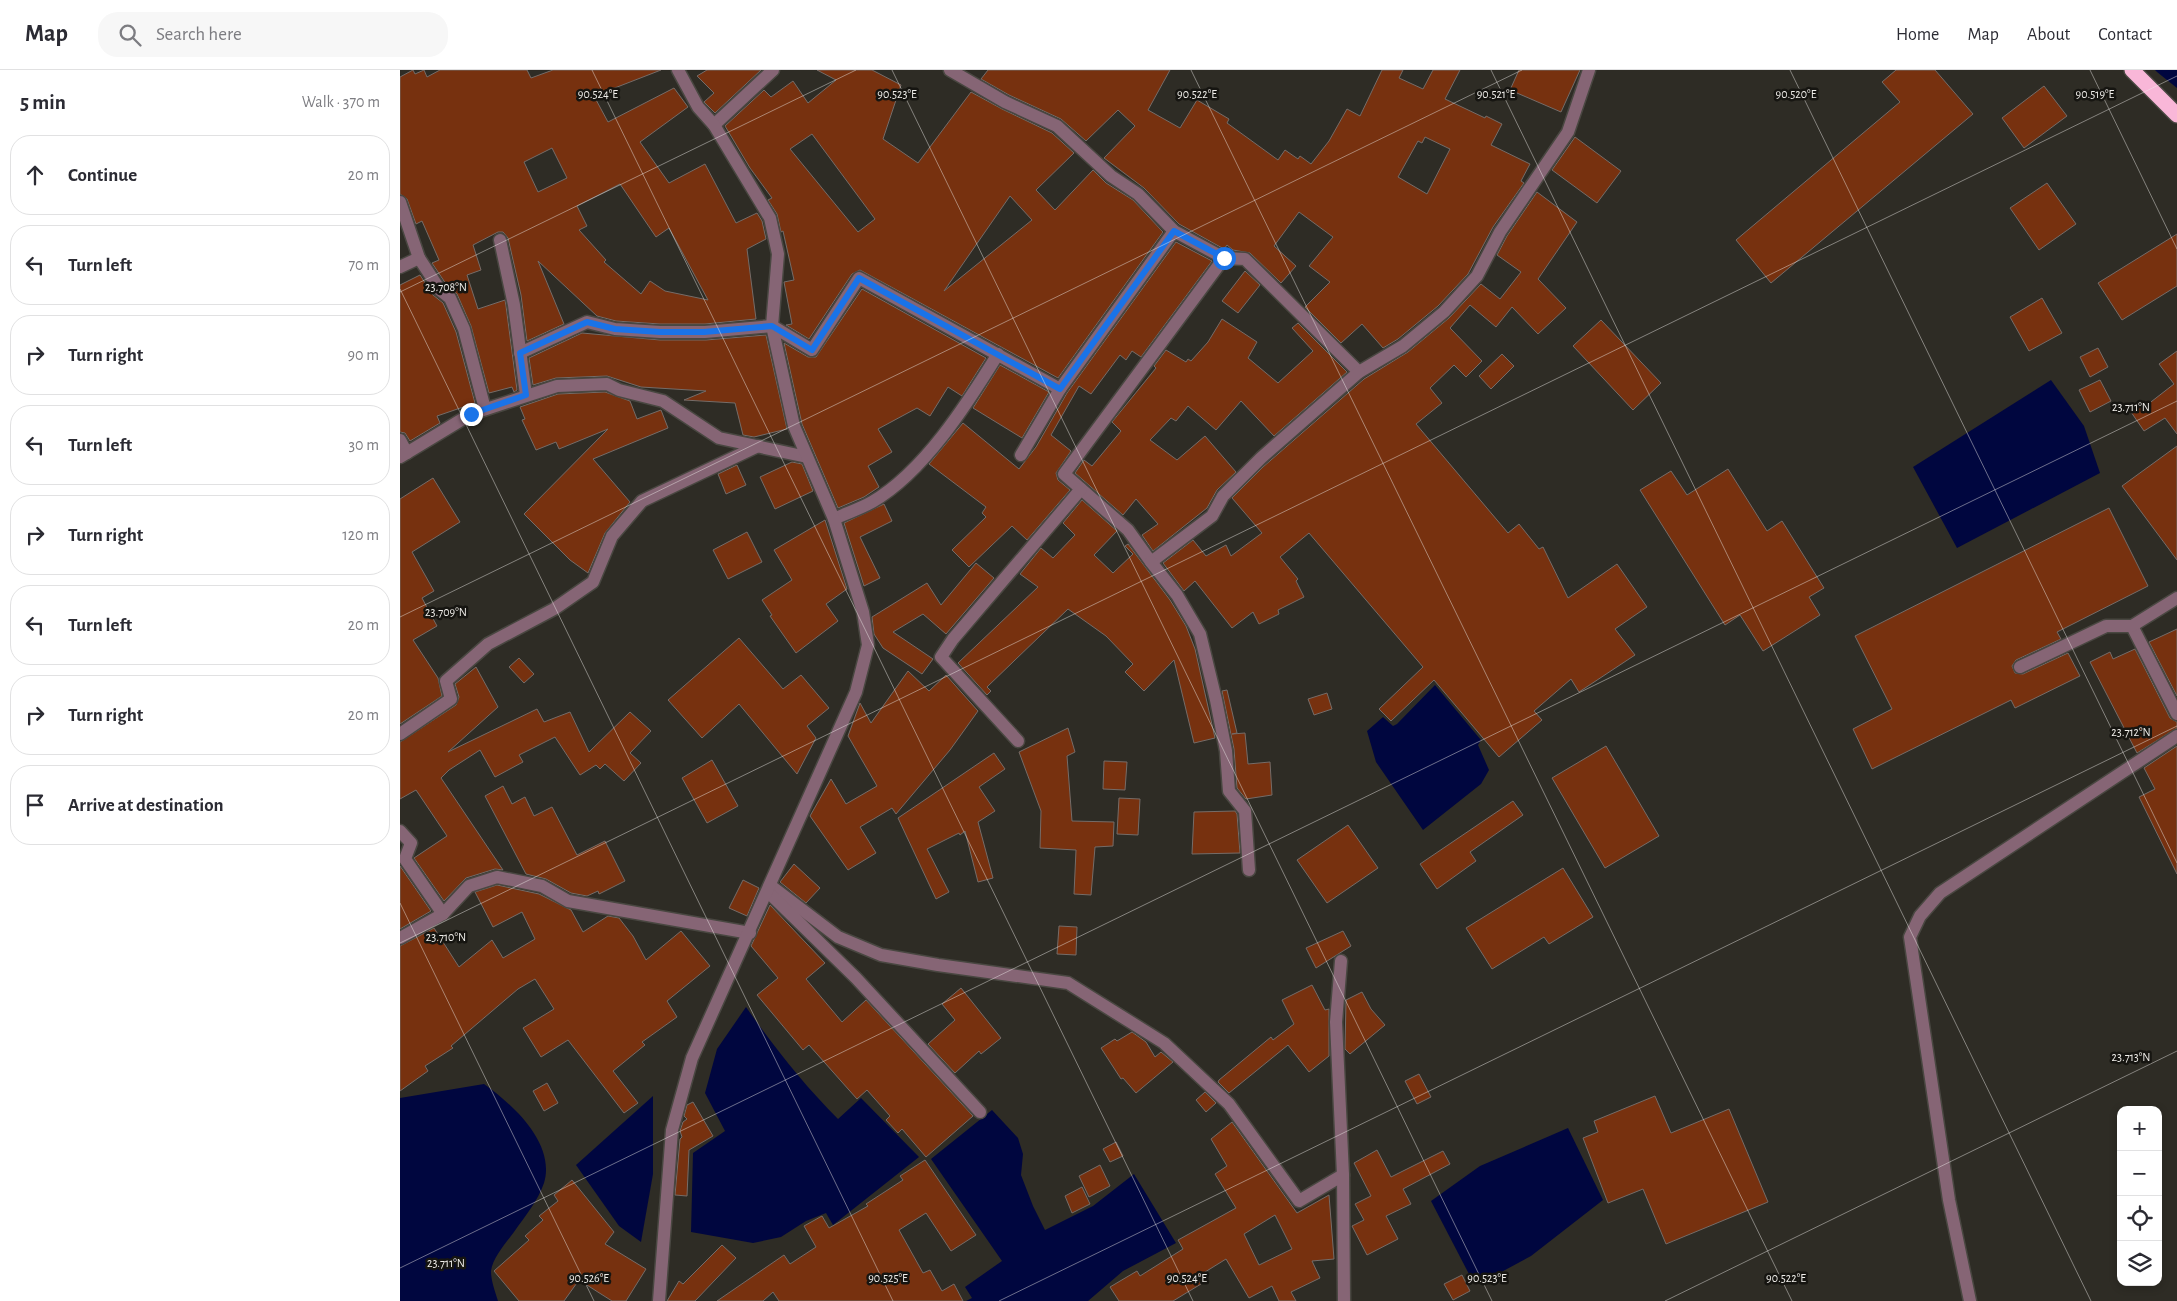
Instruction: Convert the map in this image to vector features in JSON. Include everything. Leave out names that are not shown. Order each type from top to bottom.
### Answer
[{"type":"highway","points":[[2132,70],[2177,115]]},
{"type":"street","points":[[659,1301],[672,1130],[692,1058],[856,692],[868,645],[863,612],[834,519],[794,426],[772,326],[778,254],[770,218],[714,125],[698,106],[678,70]]},
{"type":"street","points":[[714,125],[773,70]]},
{"type":"street","points":[[950,70],[1005,102],[1057,126],[1112,176],[1138,194],[1174,231],[1224,258],[1245,260],[1359,372]]},
{"type":"street","points":[[1151,562],[1212,516],[1223,496],[1261,458],[1359,372],[1403,346],[1438,317],[1477,276],[1500,232],[1568,132],[1589,70]]},
{"type":"street","points":[[400,202],[419,258],[440,290],[450,298],[464,329],[485,409]]},
{"type":"street","points":[[1021,455],[1060,389],[1174,231]]},
{"type":"street","points":[[500,240],[514,306],[526,395]]},
{"type":"street","points":[[400,267],[419,258]]},
{"type":"street","points":[[1224,258],[1064,474],[1128,530],[1177,596],[1200,634],[1220,717],[1226,751],[1229,791],[1245,811],[1249,870]]},
{"type":"street","points":[[520,353],[587,322],[615,329],[660,332],[704,332],[772,326],[812,350],[859,278],[1060,389]]},
{"type":"street","points":[[834,519],[872,502],[904,479],[965,407],[998,354]]},
{"type":"street","points":[[400,440],[404,455],[471,414],[485,409],[564,385],[607,384],[618,390],[663,401],[719,438],[807,457]]},
{"type":"street","points":[[400,734],[451,699],[446,681],[488,644],[554,609],[593,582],[612,536],[642,501],[758,446]]},
{"type":"street","points":[[1018,741],[940,657],[953,639],[1081,489]]},
{"type":"street","points":[[2020,667],[2106,626],[2132,626],[2177,598]]},
{"type":"street","points":[[2132,626],[2177,714]]},
{"type":"street","points":[[1970,1301],[1949,1200],[1910,937],[1920,916],[1940,893],[2177,736]]},
{"type":"street","points":[[400,831],[410,843],[405,859],[443,914]]},
{"type":"street","points":[[400,938],[443,914],[469,886],[497,877],[542,886],[568,901],[750,932]]},
{"type":"street","points":[[769,889],[856,978],[980,1112]]},
{"type":"street","points":[[769,889],[838,937],[881,955],[1068,983],[1164,1042],[1229,1104],[1299,1201],[1343,1175]]},
{"type":"street","points":[[1341,961],[1336,1022],[1343,1175],[1344,1301]]},
{"type":"shaded area","points":[[2155,70],[2177,70],[2177,88],[2157,72]]},
{"type":"shaded area","points":[[2051,380],[2084,426],[2100,473],[1957,548],[1913,467]]},
{"type":"shaded area","points":[[1435,685],[1481,740],[1478,745],[1489,770],[1481,784],[1423,830],[1376,762],[1367,731],[1383,717],[1393,726],[1397,724]]},
{"type":"shaded area","points":[[746,1007],[789,1065],[838,1119],[861,1098],[919,1157],[833,1225],[826,1213],[806,1221],[781,1237],[753,1243],[691,1232],[693,1153],[725,1131],[705,1093],[717,1049]]},
{"type":"shaded area","points":[[484,1084],[507,1102],[538,1139],[544,1153],[546,1168],[544,1183],[531,1208],[500,1250],[492,1266],[493,1286],[498,1301],[400,1301],[400,1098]]},
{"type":"shaded area","points":[[653,1096],[653,1174],[641,1242],[619,1226],[576,1165]]},
{"type":"shaded area","points":[[992,1110],[1018,1138],[1023,1154],[1021,1175],[1045,1230],[1093,1206],[1134,1174],[1176,1243],[1123,1271],[1088,1301],[966,1301],[972,1298],[965,1287],[1002,1261],[931,1159]]},
{"type":"shaded area","points":[[1568,1128],[1603,1200],[1531,1256],[1494,1276],[1470,1276],[1431,1201],[1480,1166]]},
{"type":"building","points":[[413,70],[415,74],[424,70],[427,77],[440,70],[527,70],[531,78],[553,70],[661,70],[594,96],[608,122],[674,88],[688,107],[640,142],[669,183],[705,164],[736,223],[757,213],[762,221],[766,239],[747,249],[756,319],[705,324],[660,324],[616,321],[597,316],[538,261],[564,324],[527,341],[521,295],[508,238],[503,232],[498,232],[473,245],[481,270],[467,275],[478,309],[505,300],[517,390],[514,392],[512,387],[489,393],[471,326],[457,294],[446,284],[432,263],[439,260],[422,221],[416,224],[407,199],[400,194],[400,77]],"holes":[[[552,148],[567,178],[538,192],[524,162]],[[620,184],[656,237],[669,228],[708,300],[665,291],[650,281],[641,294],[604,262],[606,260],[579,230],[587,226],[577,206]]]},
{"type":"building","points":[[707,70],[761,70],[715,113],[704,102],[714,93],[697,76]]},
{"type":"building","points":[[817,70],[872,70],[901,85],[883,139],[918,163],[971,92],[1052,133],[1074,153],[1036,190],[1055,210],[1093,170],[1106,183],[1133,200],[1163,232],[1058,378],[860,270],[852,274],[809,339],[786,325],[792,324],[784,282],[794,280],[783,231],[781,232],[777,214],[768,200],[772,198],[750,168],[725,126],[764,90],[771,97],[793,81],[808,103],[836,80]],"holes":[[[812,134],[875,219],[858,232],[790,149]],[[1010,196],[1032,220],[944,291]]]},
{"type":"building","points":[[988,70],[1170,70],[1148,110],[1180,128],[1197,100],[1229,119],[1227,123],[1278,160],[1285,150],[1298,159],[1300,156],[1311,164],[1329,141],[1347,109],[1360,116],[1382,70],[1403,70],[1399,78],[1423,89],[1433,70],[1460,70],[1445,99],[1502,124],[1491,145],[1530,164],[1521,181],[1524,183],[1493,227],[1468,274],[1438,306],[1398,339],[1383,348],[1362,324],[1341,343],[1305,307],[1330,282],[1309,266],[1333,237],[1299,212],[1274,246],[1296,266],[1281,283],[1250,253],[1233,250],[1227,245],[1224,249],[1179,224],[1144,188],[1104,158],[1135,126],[1118,110],[1086,141],[1061,119],[1009,95],[981,79]],"holes":[[[1425,137],[1450,149],[1427,194],[1398,177],[1418,141],[1422,143]]]},
{"type":"building","points":[[1519,70],[1580,70],[1561,112],[1510,90]]},
{"type":"building","points":[[1896,70],[1935,70],[1973,114],[1771,283],[1736,240],[1900,102],[1882,82]]},
{"type":"building","points":[[2044,86],[2067,116],[2024,148],[2002,118]]},
{"type":"building","points":[[1575,137],[1621,171],[1597,203],[1552,170]]},
{"type":"building","points":[[2047,183],[2076,224],[2039,250],[2010,208]]},
{"type":"building","points":[[1537,192],[1577,222],[1538,279],[1566,308],[1538,334],[1512,307],[1496,327],[1470,305],[1450,328],[1482,361],[1466,377],[1454,365],[1430,388],[1442,403],[1416,424],[1508,533],[1519,524],[1539,549],[1543,547],[1568,598],[1617,564],[1647,607],[1615,629],[1635,655],[1579,692],[1571,679],[1534,711],[1542,720],[1499,757],[1434,680],[1391,721],[1379,709],[1423,667],[1309,533],[1280,557],[1298,579],[1296,581],[1304,597],[1278,610],[1279,614],[1259,624],[1253,612],[1232,628],[1195,581],[1184,591],[1163,563],[1193,540],[1206,556],[1226,545],[1231,556],[1262,533],[1232,498],[1263,467],[1364,379],[1408,352],[1449,318],[1481,284],[1500,299],[1521,272],[1497,255],[1507,236]]},
{"type":"building","points":[[2177,234],[2177,286],[2122,320],[2098,283]]},
{"type":"building","points":[[1176,242],[1212,261],[1141,357],[1132,351],[1126,360],[1120,355],[1091,394],[1079,386],[1051,435],[1071,451],[1056,473],[1058,480],[1070,490],[1027,540],[1012,526],[969,567],[952,550],[986,517],[982,513],[986,507],[929,464],[963,423],[1019,469],[1036,447],[1067,393]]},
{"type":"building","points":[[1245,271],[1260,285],[1238,313],[1222,301]]},
{"type":"building","points":[[420,275],[433,295],[443,303],[456,332],[475,403],[437,416],[440,423],[410,441],[405,433],[400,432],[400,285]]},
{"type":"building","points":[[862,289],[986,358],[962,396],[948,387],[930,416],[917,408],[878,429],[892,452],[868,466],[879,487],[864,497],[838,508],[802,424],[784,343],[808,357],[816,357]]},
{"type":"building","points":[[2042,298],[2062,333],[2029,351],[2010,317]]},
{"type":"building","points":[[1222,319],[1257,342],[1248,358],[1278,383],[1313,351],[1292,328],[1298,323],[1347,372],[1274,436],[1241,401],[1216,430],[1188,406],[1176,421],[1171,418],[1150,440],[1177,460],[1205,436],[1236,472],[1217,490],[1207,508],[1153,551],[1142,535],[1158,524],[1136,499],[1123,515],[1075,473],[1084,460],[1092,466],[1121,431],[1112,422],[1156,368],[1154,366],[1166,350],[1186,362],[1188,359],[1191,361],[1208,342]]},
{"type":"building","points":[[1601,320],[1661,383],[1633,410],[1573,346]]},
{"type":"building","points":[[582,333],[660,340],[706,340],[766,335],[787,429],[754,437],[743,435],[735,403],[684,400],[706,391],[641,387],[607,376],[556,378],[533,385],[529,358]]},
{"type":"building","points":[[2098,348],[2108,367],[2090,377],[2080,357]]},
{"type":"building","points":[[2177,351],[2177,434],[2165,418],[2144,431],[2131,412],[2145,402],[2147,405],[2174,384],[2159,364]]},
{"type":"building","points":[[1502,354],[1514,366],[1491,389],[1479,376]]},
{"type":"building","points":[[1000,365],[1049,392],[1022,438],[973,408]]},
{"type":"building","points":[[2100,380],[2111,401],[2090,412],[2079,390]]},
{"type":"building","points":[[605,392],[630,401],[637,419],[661,410],[668,428],[593,459],[630,502],[605,533],[588,573],[570,560],[524,514],[608,429],[559,449],[556,442],[536,450],[522,420],[525,419],[520,407],[558,394]]},
{"type":"building","points":[[2177,446],[2177,560],[2122,486]]},
{"type":"building","points":[[792,462],[802,464],[813,491],[775,509],[760,477]]},
{"type":"building","points":[[737,465],[746,485],[726,494],[718,474]]},
{"type":"building","points":[[1728,469],[1767,531],[1782,521],[1824,588],[1809,597],[1820,615],[1763,651],[1740,615],[1725,625],[1640,490],[1671,471],[1687,495]]},
{"type":"building","points":[[433,478],[460,522],[412,552],[434,591],[422,598],[437,626],[413,640],[438,678],[442,696],[400,724],[400,499]]},
{"type":"building","points":[[1082,500],[1117,531],[1094,555],[1113,573],[1133,554],[1125,546],[1128,544],[1170,600],[1186,626],[1195,649],[1215,738],[1194,743],[1174,660],[1144,691],[1125,672],[1133,664],[1106,636],[1068,609],[987,687],[991,691],[987,695],[958,663],[1038,587],[1020,574],[1041,548],[1053,558],[1075,535],[1063,523]]},
{"type":"building","points":[[884,504],[892,521],[860,537],[880,578],[864,586],[844,523]]},
{"type":"building","points":[[2109,508],[2148,586],[2057,632],[2061,639],[2016,660],[2012,666],[2015,673],[2023,674],[2068,653],[2080,676],[2015,708],[2011,700],[1872,769],[1853,729],[1892,709],[1855,636]]},
{"type":"building","points":[[825,520],[847,589],[826,604],[838,621],[796,653],[770,616],[772,615],[762,600],[792,580],[774,550]]},
{"type":"building","points":[[747,532],[762,562],[728,579],[713,550]]},
{"type":"building","points":[[976,563],[994,578],[946,634],[923,614],[893,632],[933,659],[922,674],[883,648],[874,634],[872,617],[927,583],[941,605]]},
{"type":"building","points":[[2177,629],[2177,696],[2149,642]]},
{"type":"building","points":[[739,638],[783,689],[801,675],[829,708],[807,726],[816,738],[797,774],[739,704],[702,738],[668,700]]},
{"type":"building","points":[[2135,649],[2170,718],[2177,722],[2177,728],[2137,753],[2090,662],[2110,652],[2113,659]]},
{"type":"building","points":[[519,658],[534,674],[524,683],[509,667]]},
{"type":"building","points":[[476,667],[498,707],[448,752],[537,709],[544,722],[570,712],[589,752],[630,712],[651,731],[630,753],[641,763],[624,781],[605,764],[600,769],[596,765],[580,775],[555,737],[519,755],[523,762],[495,777],[480,750],[449,770],[441,778],[503,870],[495,869],[466,878],[444,901],[414,858],[447,836],[416,790],[400,799],[400,742],[456,705],[459,697],[455,684]]},
{"type":"building","points":[[908,671],[929,691],[946,675],[978,711],[950,750],[896,814],[892,808],[860,827],[876,853],[848,870],[810,816],[831,779],[846,804],[877,786],[848,736],[860,703],[871,723]]},
{"type":"building","points":[[1227,690],[1237,733],[1232,734],[1245,733],[1248,764],[1270,762],[1272,795],[1246,799],[1237,788],[1234,749],[1222,691]]},
{"type":"building","points":[[1327,693],[1332,709],[1314,715],[1308,699]]},
{"type":"building","points":[[1068,728],[1075,752],[1067,756],[1072,821],[1114,822],[1113,846],[1095,847],[1091,895],[1074,894],[1076,850],[1040,848],[1041,811],[1019,752]]},
{"type":"building","points":[[1606,746],[1659,836],[1605,868],[1552,778]]},
{"type":"building","points":[[2177,746],[2177,874],[2139,797],[2155,789],[2144,768]]},
{"type":"building","points":[[994,753],[1005,769],[979,787],[995,811],[978,822],[993,878],[978,882],[965,831],[960,835],[959,833],[927,849],[949,892],[936,899],[898,818]]},
{"type":"building","points":[[712,760],[738,806],[707,823],[682,778]]},
{"type":"building","points":[[1104,761],[1127,762],[1125,790],[1103,789]]},
{"type":"building","points":[[503,786],[512,804],[525,797],[534,816],[552,807],[577,855],[605,841],[625,881],[599,894],[598,891],[587,896],[571,893],[546,879],[526,874],[485,796]]},
{"type":"building","points":[[1119,798],[1140,799],[1138,835],[1117,834]]},
{"type":"building","points":[[1513,801],[1523,815],[1470,852],[1476,861],[1437,889],[1420,864]]},
{"type":"building","points":[[1235,811],[1237,814],[1240,853],[1192,854],[1194,812]]},
{"type":"building","points":[[1348,825],[1378,868],[1327,903],[1297,860]]},
{"type":"building","points":[[794,864],[820,888],[806,903],[780,882]]},
{"type":"building","points":[[400,866],[431,911],[400,929]]},
{"type":"building","points":[[1563,868],[1593,917],[1549,944],[1544,937],[1492,969],[1466,928]]},
{"type":"building","points":[[743,880],[759,888],[747,916],[729,908]]},
{"type":"building","points":[[497,885],[539,894],[571,910],[583,932],[608,916],[619,918],[633,936],[646,960],[681,931],[710,966],[667,1001],[677,1017],[642,1042],[645,1045],[613,1071],[638,1103],[624,1113],[568,1040],[541,1057],[523,1028],[554,1009],[535,979],[518,989],[451,1046],[453,1048],[425,1066],[428,1071],[400,1091],[400,946],[434,928],[459,967],[492,940],[503,958],[535,939],[522,912],[493,927],[475,892]]},
{"type":"building","points":[[770,905],[825,963],[806,979],[842,1022],[866,1000],[973,1116],[926,1157],[902,1129],[898,1133],[886,1120],[890,1116],[867,1090],[857,1099],[809,1045],[803,1050],[757,995],[778,978],[751,946]]},
{"type":"building","points":[[1059,926],[1077,927],[1076,955],[1057,954]]},
{"type":"building","points":[[1343,931],[1351,946],[1316,968],[1306,948]]},
{"type":"building","points":[[1312,985],[1325,1010],[1329,1009],[1329,1056],[1309,1072],[1288,1045],[1229,1093],[1218,1082],[1219,1080],[1271,1037],[1273,1040],[1294,1024],[1282,1000]]},
{"type":"building","points":[[961,988],[1001,1038],[981,1054],[979,1051],[955,1073],[928,1044],[955,1020],[942,1004]]},
{"type":"building","points":[[1362,992],[1371,1009],[1385,1025],[1350,1054],[1345,1049],[1346,1000]]},
{"type":"building","points":[[1132,1032],[1146,1042],[1155,1057],[1161,1052],[1173,1062],[1136,1093],[1123,1078],[1121,1079],[1101,1048],[1115,1039],[1117,1041]]},
{"type":"building","points":[[1419,1074],[1431,1097],[1417,1104],[1405,1081]]},
{"type":"building","points":[[547,1083],[558,1103],[544,1111],[533,1091]]},
{"type":"building","points":[[1205,1092],[1216,1103],[1206,1112],[1196,1100]]},
{"type":"building","points":[[1655,1096],[1671,1133],[1729,1109],[1768,1202],[1666,1244],[1643,1189],[1608,1203],[1583,1138],[1598,1132],[1594,1121]]},
{"type":"building","points":[[693,1102],[713,1136],[689,1150],[687,1196],[675,1195],[680,1139],[682,1137],[680,1131],[683,1122],[687,1119],[684,1116],[687,1105]]},
{"type":"building","points":[[1232,1122],[1297,1213],[1329,1195],[1334,1259],[1312,1261],[1320,1278],[1291,1292],[1296,1301],[1279,1301],[1272,1286],[1249,1298],[1226,1259],[1197,1277],[1201,1284],[1173,1301],[1119,1301],[1110,1287],[1137,1271],[1140,1276],[1183,1249],[1178,1240],[1236,1208],[1215,1174],[1227,1166],[1211,1139]],"holes":[[[1275,1215],[1292,1249],[1259,1265],[1244,1234]]]},
{"type":"building","points":[[1116,1142],[1123,1156],[1110,1162],[1103,1149]]},
{"type":"building","points":[[1377,1150],[1391,1177],[1443,1151],[1450,1164],[1403,1189],[1411,1204],[1386,1216],[1398,1239],[1367,1255],[1352,1226],[1364,1220],[1355,1204],[1371,1196],[1354,1163]]},
{"type":"building","points":[[925,1160],[976,1235],[951,1251],[926,1213],[899,1230],[923,1273],[930,1270],[942,1291],[954,1284],[963,1301],[779,1301],[773,1292],[763,1301],[717,1301],[784,1255],[790,1264],[816,1247],[804,1226],[822,1216],[829,1228],[868,1206],[866,1204],[903,1180],[900,1176]]},
{"type":"building","points":[[1100,1165],[1110,1186],[1089,1197],[1079,1176]]},
{"type":"building","points":[[572,1180],[614,1232],[605,1244],[646,1269],[626,1301],[612,1301],[579,1280],[564,1301],[519,1301],[494,1271],[529,1240],[525,1236],[543,1220],[539,1216],[558,1201],[554,1195]]},
{"type":"building","points":[[1082,1187],[1090,1204],[1072,1213],[1065,1196]]},
{"type":"building","points":[[722,1245],[736,1258],[695,1301],[667,1301],[679,1281],[683,1284]]},
{"type":"building","points":[[1462,1275],[1470,1291],[1453,1300],[1444,1284]]},
{"type":"route","points":[[471,414],[526,395],[520,353],[587,322],[607,328],[660,332],[704,332],[772,326],[812,350],[859,278],[1060,389],[1174,231],[1224,258]]}]
